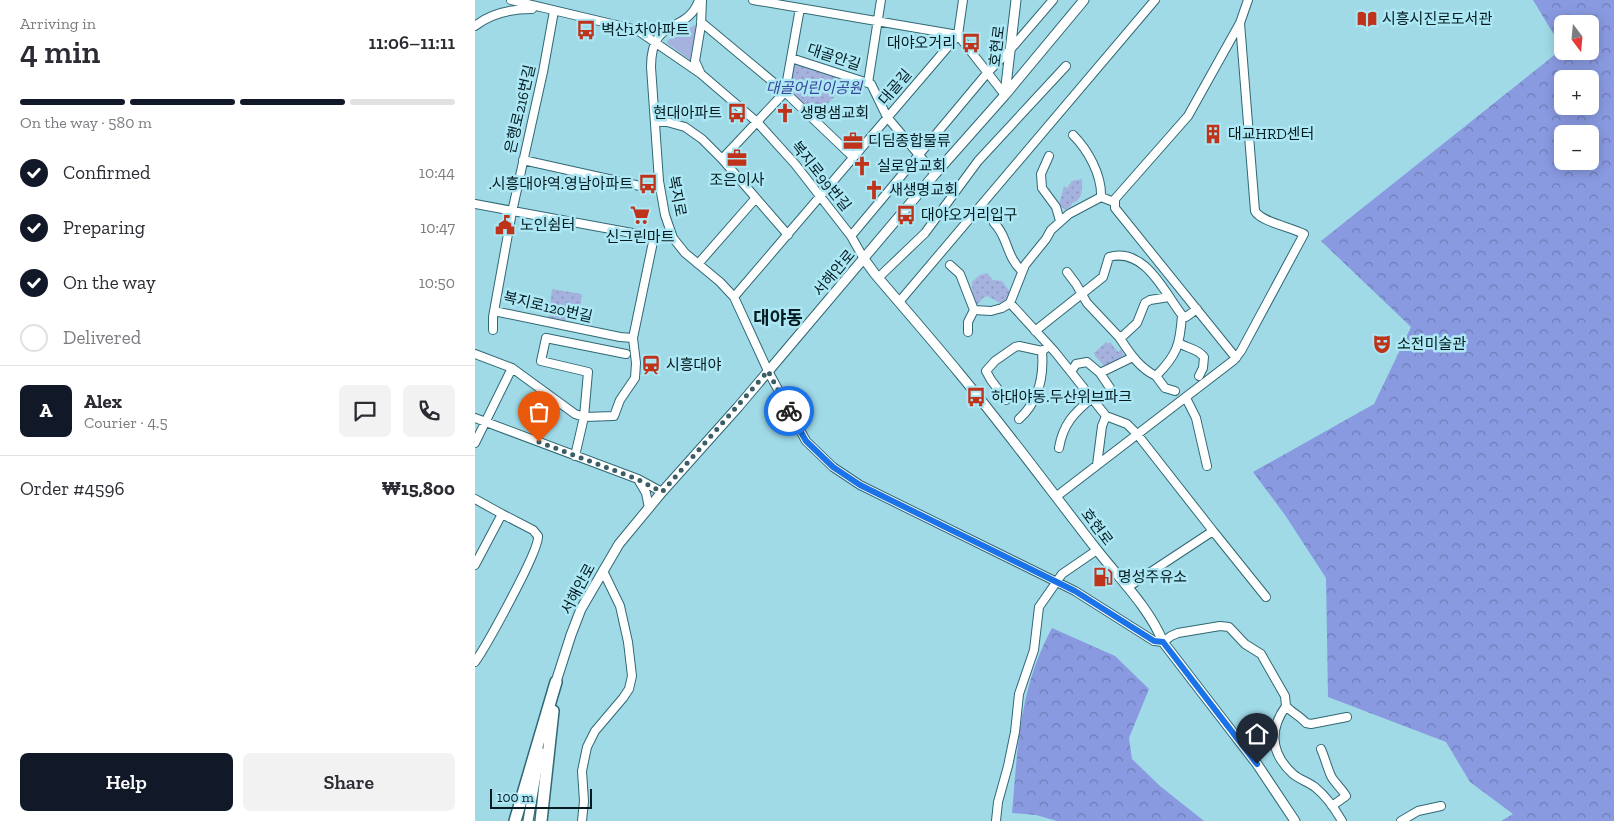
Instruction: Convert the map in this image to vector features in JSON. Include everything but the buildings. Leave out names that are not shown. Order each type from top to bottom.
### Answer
[{"type":"highway","points":[[514,821],[522,801],[556,682]]},
{"type":"highway","points":[[541,821],[556,682]]},
{"type":"main road","name":"호현로","points":[[1005,95],[1016,0]]},
{"type":"main road","name":"서해안로","points":[[528,821],[556,682],[571,635],[581,609],[619,544],[935,174],[1005,95],[1084,0]]},
{"type":"main road","name":"호현로","points":[[864,259],[959,373],[1128,587],[1157,627],[1163,642],[1257,764],[1295,821]]},
{"type":"street","points":[[511,0],[637,30],[655,42],[663,32],[693,13],[700,0]]},
{"type":"street","points":[[700,0],[701,22],[695,61],[701,74]]},
{"type":"street","points":[[757,0],[958,35],[1005,95]]},
{"type":"street","name":"대골안길","points":[[868,83],[881,0]]},
{"type":"street","points":[[958,35],[963,0]]},
{"type":"street","points":[[851,236],[988,72],[1010,50],[1053,0]]},
{"type":"street","points":[[899,302],[1155,0]]},
{"type":"street","points":[[1235,358],[1115,208],[1114,202],[1188,116],[1239,23],[1248,0]]},
{"type":"street","points":[[475,26],[489,17],[503,12],[541,8]]},
{"type":"street","points":[[722,159],[785,92],[800,8]]},
{"type":"street","name":"은행로216번길","points":[[512,212],[543,72],[554,11]]},
{"type":"street","points":[[701,22],[785,92],[853,157]]},
{"type":"street","points":[[1057,496],[1186,398],[1235,358],[1304,234],[1293,228],[1266,220],[1255,211],[1239,23]]},
{"type":"street","name":"대골길","points":[[734,297],[958,35]]},
{"type":"street","name":"복지로99번길","points":[[655,42],[701,74],[757,122],[795,164],[821,197],[851,236],[864,259]]},
{"type":"street","name":"복지로","points":[[655,42],[652,49],[651,67],[659,181],[667,224],[673,238],[685,253],[720,282],[734,297],[768,371],[806,441],[833,467],[860,485],[1057,582],[1154,641],[1163,642]]},
{"type":"street","name":"대골안길","points":[[791,58],[871,84],[887,117],[935,174]]},
{"type":"street","points":[[878,278],[925,233],[978,161],[1066,66]]},
{"type":"street","points":[[655,122],[667,122],[685,127],[702,139],[722,159],[788,235]]},
{"type":"street","points":[[1073,135],[1082,144],[1092,163],[1101,187],[1101,197]]},
{"type":"street","points":[[1049,156],[1041,174],[1042,188],[1056,206],[1060,221]]},
{"type":"street","points":[[523,160],[640,186]]},
{"type":"street","points":[[1101,197],[1114,202]]},
{"type":"street","points":[[974,310],[991,311],[1002,308],[1010,303],[1025,265],[1060,221],[1101,197]]},
{"type":"street","points":[[698,264],[755,199]]},
{"type":"street","points":[[475,204],[654,237],[633,338],[635,378],[620,400],[614,416],[584,417],[575,414],[512,368],[475,354]]},
{"type":"street","name":"복지로120번길","points":[[512,212],[494,311],[633,338]]},
{"type":"street","points":[[999,212],[994,218],[994,222],[1002,231],[1014,264],[1022,271]]},
{"type":"street","points":[[1035,331],[1103,277],[1109,257],[1117,255],[1130,258],[1143,265],[1181,315],[1179,343],[1166,366],[1156,376]]},
{"type":"street","points":[[950,265],[960,274],[974,310],[968,322],[968,332]]},
{"type":"street","points":[[1067,272],[1077,284],[1081,295],[1119,337],[1146,372],[1156,376],[1165,388],[1175,391]]},
{"type":"street","points":[[1119,337],[1137,323],[1145,303],[1150,300],[1169,297]]},
{"type":"street","points":[[1010,303],[1035,331],[1046,348],[1071,372],[1106,416],[1127,424],[1137,434],[1266,597]]},
{"type":"street","points":[[1181,315],[1189,316],[1197,310]]},
{"type":"street","points":[[493,330],[494,311]]},
{"type":"street","points":[[575,456],[584,417],[588,372],[541,361],[546,338],[626,354]]},
{"type":"street","points":[[1179,343],[1185,347],[1193,348],[1204,357],[1203,368],[1199,376]]},
{"type":"street","points":[[1006,400],[986,371],[1015,347],[1046,348]]},
{"type":"street","points":[[1019,419],[1026,413],[1037,396],[1046,348]]},
{"type":"street","points":[[1100,373],[1133,357]]},
{"type":"street","points":[[1071,372],[1076,364],[1087,362],[1100,373],[1110,388]]},
{"type":"street","points":[[475,443],[512,368]]},
{"type":"street","points":[[1059,448],[1061,433],[1067,423],[1092,398]]},
{"type":"street","points":[[1186,398],[1196,418],[1207,466]]},
{"type":"street","points":[[1097,465],[1102,426],[1106,416]]},
{"type":"street","points":[[475,418],[637,479],[662,492]]},
{"type":"street","points":[[637,479],[647,492],[649,508]]},
{"type":"street","points":[[475,499],[533,530],[537,536],[537,544],[485,647],[475,662]]},
{"type":"street","points":[[475,565],[502,514]]},
{"type":"street","points":[[1128,587],[1213,532]]},
{"type":"street","points":[[996,821],[998,802],[1015,732],[1019,694],[1033,656],[1037,637],[1038,610],[1062,574],[1097,550]]},
{"type":"street","points":[[582,821],[584,801],[582,771],[587,747],[595,731],[629,689],[632,676],[628,642],[619,606],[603,571]]},
{"type":"street","points":[[1163,642],[1177,633],[1220,626],[1229,627],[1245,644],[1261,654],[1285,696],[1286,706],[1291,712],[1301,717],[1306,723],[1311,724],[1347,717]]},
{"type":"street","points":[[1286,706],[1279,716],[1275,731],[1274,745],[1276,753],[1294,775],[1316,788],[1342,821]]},
{"type":"street","points":[[1321,749],[1332,778],[1346,796],[1343,800],[1332,806]]},
{"type":"street","points":[[1401,821],[1418,811],[1441,806]]},
{"type":"green space","points":[[1533,0],[1614,0],[1614,821],[1501,821],[1513,814],[1470,782],[1446,742],[1328,697],[1326,578],[1285,515],[1253,472],[1374,404],[1411,327],[1321,241],[1554,55],[1554,60],[1599,60],[1599,15],[1554,15],[1554,35]]},
{"type":"green space","points":[[697,24],[690,60],[667,43],[668,40]]},
{"type":"green space","name":"대골어린이공원","points":[[795,60],[849,81],[816,116],[788,91],[793,61]]},
{"type":"green space","points":[[1082,179],[1080,197],[1065,210],[1062,207],[1059,209],[1064,186],[1067,188],[1072,181]]},
{"type":"green space","points":[[987,273],[993,280],[1002,281],[1011,293],[1004,305],[987,296],[976,306],[973,301],[972,282],[980,275]]},
{"type":"green space","points":[[552,289],[582,294],[580,309],[568,308],[566,323],[548,320]]},
{"type":"green space","points":[[1106,342],[1108,344],[1110,342],[1118,352],[1121,349],[1124,355],[1105,367],[1094,353]]},
{"type":"green space","points":[[1052,628],[1115,656],[1149,689],[1129,738],[1132,759],[1160,786],[1204,821],[1057,821],[1036,815],[1012,813],[1019,741],[1026,696],[1041,651]]},
{"type":"way so far","points":[[539,442],[637,479],[662,492],[768,371],[789,411]]},
{"type":"place","name":"시흥시진로도서관","points":[[1367,19]]},
{"type":"place","name":"벽산1차아파트","points":[[586,30]]},
{"type":"place","name":"대야오거리","points":[[971,43]]},
{"type":"place","name":"현대아파트","points":[[737,113]]},
{"type":"place","name":"생명샘교회","points":[[785,113]]},
{"type":"place","name":"대교HRD센터","points":[[1213,134]]},
{"type":"place","name":"디딤종합물류","points":[[853,141]]},
{"type":"place","name":"조은이사","points":[[737,158]]},
{"type":"place","name":"실로암교회","points":[[862,166]]},
{"type":"place","name":".시흥대야역.영남아파트","points":[[648,184]]},
{"type":"place","name":"새생명교회","points":[[874,190]]},
{"type":"place","name":"신그린마트","points":[[640,215]]},
{"type":"place","name":"대야오거리입구","points":[[906,215]]},
{"type":"place","name":"노인쉼터","points":[[505,225]]},
{"type":"place","name":"소전미술관","points":[[1382,344]]},
{"type":"place","name":"시흥대야","points":[[651,365]]},
{"type":"place","name":"하대야동.두산위브파크","points":[[976,397]]},
{"type":"place","name":"명성주유소","points":[[1103,577]]},
{"type":"district","name":"대야동","points":[[778,318]]},
{"type":"route","points":[[789,411],[806,441],[833,467],[860,485],[1075,591],[1154,641],[1163,642],[1257,764]]}]
